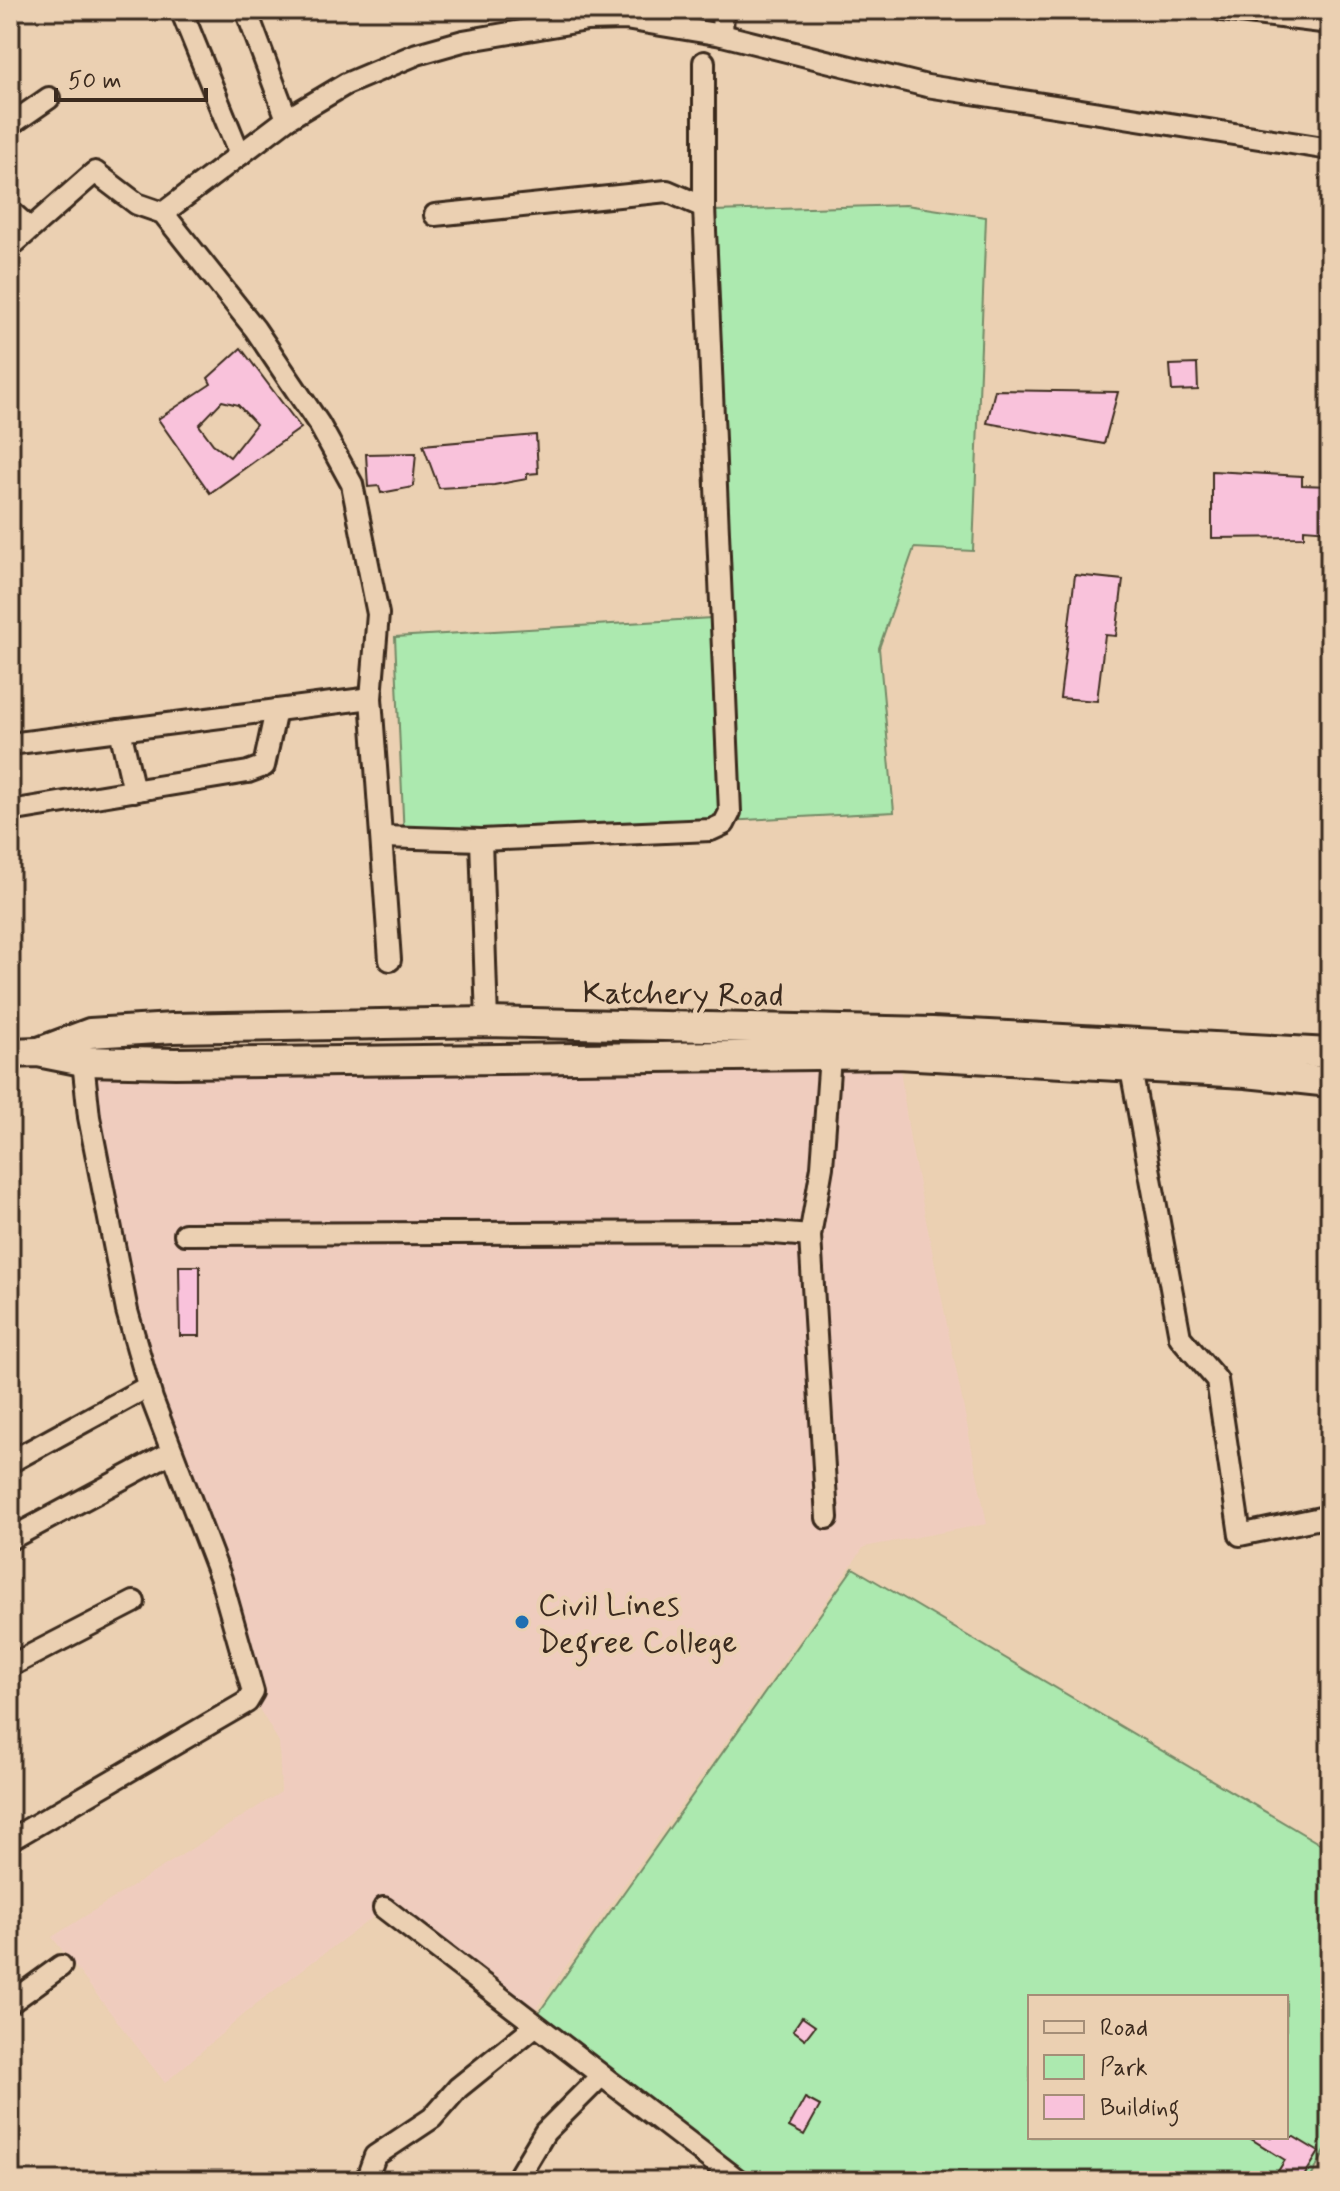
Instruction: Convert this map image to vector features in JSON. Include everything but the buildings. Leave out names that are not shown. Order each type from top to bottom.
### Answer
[{"type":"main road","name":"Katchery Road","points":[[24,1052],[90,1033],[173,1028],[487,1022],[598,1026],[831,1042],[1330,1053]]},
{"type":"main road","points":[[397,1023],[398,1058]]},
{"type":"main road","points":[[598,1026],[599,1056]]},
{"type":"main road","points":[[173,1028],[175,1063]]},
{"type":"main road","name":"Katchery Road","points":[[24,1052],[83,1061],[175,1063],[599,1056],[831,1042]]},
{"type":"main road","name":"Katchery Road","points":[[933,1044],[1131,1069],[1330,1082]]},
{"type":"street","points":[[181,10],[240,155]]},
{"type":"street","points":[[246,10],[287,119]]},
{"type":"street","points":[[722,35],[723,10]]},
{"type":"street","points":[[1222,10],[1330,23]]},
{"type":"street","points":[[163,213],[287,119],[346,84],[417,54],[463,41],[588,15],[722,35],[927,86],[1330,149]]},
{"type":"street","points":[[383,837],[481,840],[711,830],[724,824],[730,812],[704,207],[704,62]]},
{"type":"street","points":[[10,125],[49,98]]},
{"type":"street","points":[[10,247],[95,172],[137,204],[163,213],[255,329],[319,424],[352,484],[378,614],[371,698],[390,960]]},
{"type":"street","points":[[435,215],[667,191],[704,207]]},
{"type":"street","points":[[10,211],[29,228]]},
{"type":"street","points":[[10,744],[371,698]]},
{"type":"street","points":[[10,811],[248,772],[264,766],[276,710]]},
{"type":"street","points":[[120,730],[134,791]]},
{"type":"street","points":[[481,840],[487,1022]]},
{"type":"street","points":[[827,1518],[810,1236],[822,1167],[831,1042]]},
{"type":"street","points":[[10,1840],[252,1697],[251,1678],[221,1579],[172,1452],[127,1311],[89,1117],[83,1061]]},
{"type":"street","points":[[1131,1069],[1180,1337],[1217,1380],[1240,1535],[1330,1516]]},
{"type":"street","points":[[185,1234],[762,1232],[810,1236]]},
{"type":"street","points":[[10,1462],[149,1386]]},
{"type":"street","points":[[10,1539],[172,1452]]},
{"type":"street","points":[[10,1666],[134,1602]]},
{"type":"street","points":[[384,1908],[739,2181]]},
{"type":"street","points":[[10,2003],[61,1966]]},
{"type":"street","points":[[366,2181],[375,2156],[432,2118],[458,2088],[535,2026]]},
{"type":"street","points":[[517,2179],[545,2132],[601,2076]]},
{"type":"shaded area","name":"Civil Lines Degree College","points":[[898,1054],[910,1140],[987,1524],[864,1547],[528,2020],[384,1909],[256,2004],[165,2083],[52,1937],[281,1792],[279,1742],[252,1697],[152,1399],[84,1061]]},
{"type":"green space","points":[[906,205],[986,217],[973,551],[914,548],[879,648],[894,812],[404,838],[395,637],[728,617],[713,211]]},
{"type":"green space","points":[[853,1568],[1330,1850],[1330,2142],[1309,2181],[736,2181],[528,2028]]},
{"type":"place","name":"Civil Lines Degree College","points":[[522,1622]]}]
